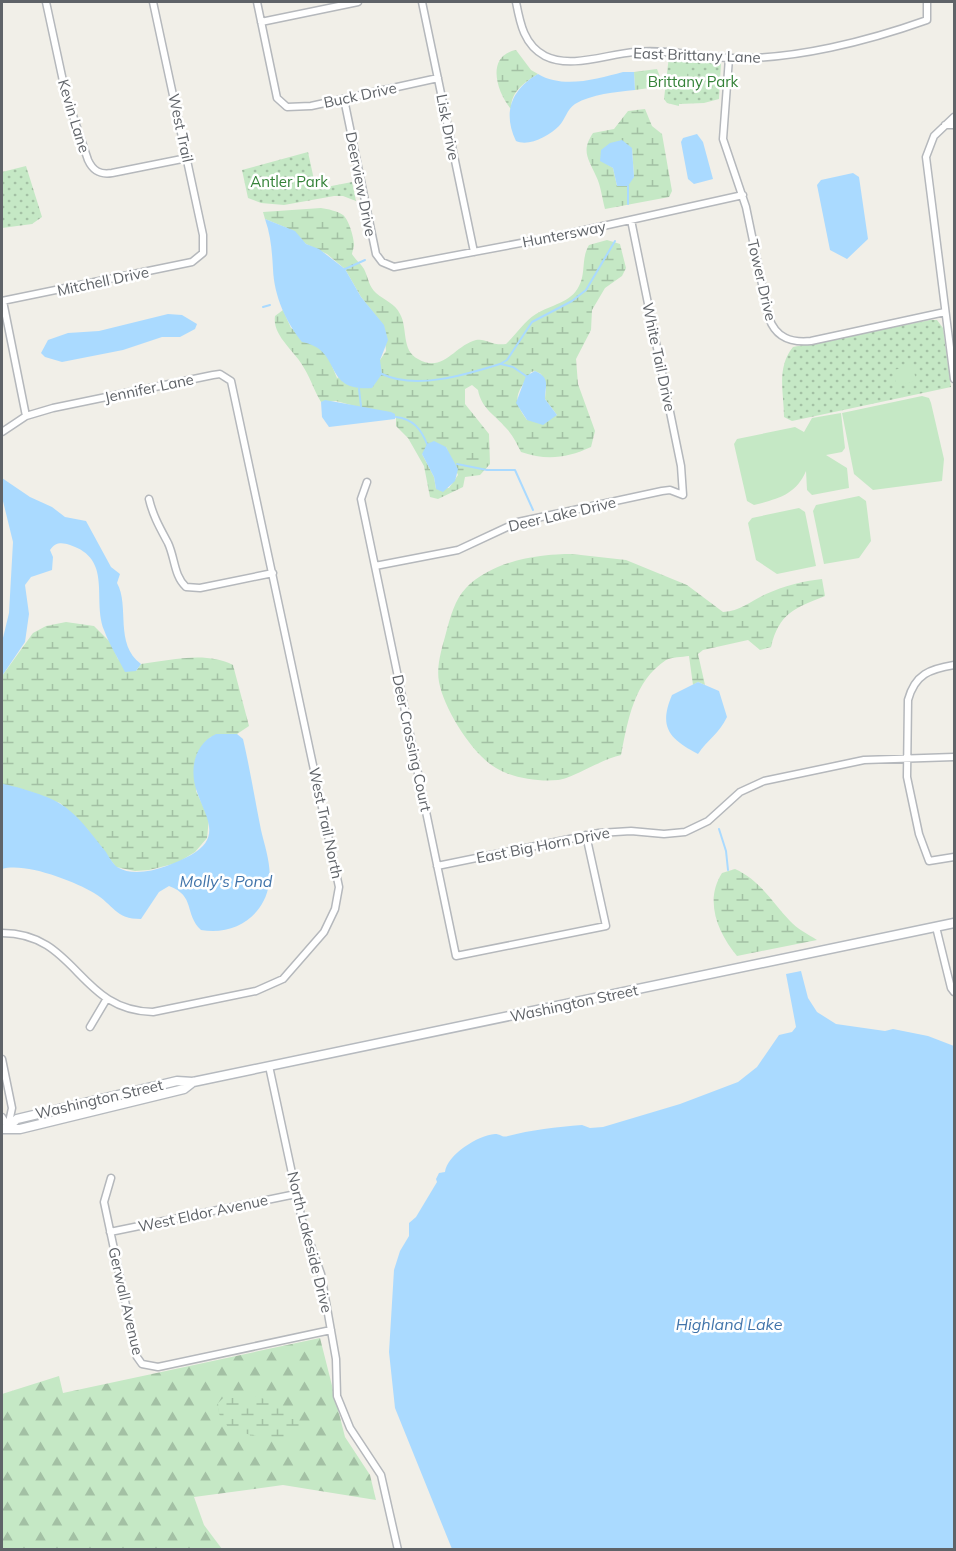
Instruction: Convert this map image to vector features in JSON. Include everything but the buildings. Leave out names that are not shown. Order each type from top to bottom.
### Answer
[{"type":"main road","name":"Washington Street","points":[[5,1128],[20,1130],[151,1098],[184,1089],[193,1082],[954,923]]},
{"type":"street","name":"Kevin Lane","points":[[46,2],[70,108],[88,160],[94,170],[100,173],[112,173],[187,158]]},
{"type":"street","name":"West Trail","points":[[153,2],[204,242],[202,255]]},
{"type":"street","points":[[257,2],[261,22],[358,2]]},
{"type":"street","name":"Lisk Drive","points":[[422,2],[474,252]]},
{"type":"street","name":"East Brittany Lane","points":[[516,2],[524,33],[538,50],[558,60],[569,61],[636,51],[729,58],[771,58],[894,32],[927,20],[927,2]]},
{"type":"street","name":"Buck Drive","points":[[261,22],[278,98],[283,104],[295,108],[438,78]]},
{"type":"street","name":"Tower Drive","points":[[729,58],[723,139],[743,195],[772,327],[785,339],[796,342],[819,340],[945,312]]},
{"type":"street","name":"Deerview Drive","points":[[344,99],[373,246],[379,259],[386,264]]},
{"type":"street","points":[[954,117],[934,136],[926,157],[954,379]]},
{"type":"street","points":[[945,125],[954,126]]},
{"type":"street","name":"Huntersway","points":[[386,264],[400,267],[743,195]]},
{"type":"street","name":"White Tail Drive","points":[[631,220],[681,466],[683,495]]},
{"type":"street","name":"Mitchell Drive","points":[[2,301],[192,262],[202,255]]},
{"type":"street","points":[[2,301],[26,416]]},
{"type":"street","name":"Jennifer Lane","points":[[2,432],[26,416],[53,408],[220,374],[231,381],[247,450]]},
{"type":"street","name":"West Trail North","points":[[2,933],[23,935],[57,951],[106,1000],[126,1009],[153,1012],[271,987],[292,971],[324,932],[335,909],[339,887],[247,450]]},
{"type":"street","name":"Deer Crossing Court","points":[[367,482],[361,499],[456,956],[606,926],[586,835]]},
{"type":"street","name":"Deer Lake Drive","points":[[375,566],[458,549],[518,522],[662,491],[670,490],[683,495]]},
{"type":"street","points":[[149,499],[153,516],[172,555],[178,577],[186,587],[200,588],[273,573]]},
{"type":"street","points":[[954,665],[927,671],[911,688],[908,700],[907,757],[907,777],[928,861],[954,857]]},
{"type":"street","name":"East Big Horn Drive","points":[[437,866],[615,831],[659,834],[685,832],[708,821],[740,792],[764,781],[864,760],[954,757]]},
{"type":"street","points":[[936,927],[951,988],[954,992]]},
{"type":"street","points":[[90,1027],[106,1000]]},
{"type":"street","points":[[2,1059],[12,1108],[5,1128]]},
{"type":"street","name":"North Lakeside Drive","points":[[269,1066],[306,1236],[321,1274],[336,1359],[337,1396],[354,1434],[381,1476],[398,1550]]},
{"type":"street","points":[[2,1117],[5,1128]]},
{"type":"street","name":"Gerwall Avenue","points":[[111,1179],[104,1202],[139,1361],[151,1368],[331,1330]]},
{"type":"street","name":"West Eldor Avenue","points":[[110,1232],[296,1194]]},
{"type":"green space","points":[[516,50],[531,70],[538,74],[516,92],[511,109],[498,85],[497,67],[506,54]]},
{"type":"green space","name":"Brittany Park","points":[[669,56],[710,59],[721,63],[719,99],[704,103],[679,104],[679,106],[667,103],[664,99]]},
{"type":"green space","points":[[673,63],[688,64],[686,89],[671,88]]},
{"type":"green space","points":[[657,69],[660,77],[656,87],[635,90],[634,72]]},
{"type":"green space","points":[[645,109],[652,126],[662,134],[672,191],[669,197],[605,209],[599,184],[588,159],[587,145],[593,133],[614,129],[628,111]],"holes":[[[632,148],[634,177],[617,186],[613,168],[604,162]]]},
{"type":"green space","name":"Antler Park","points":[[308,152],[316,189],[352,182],[356,201],[343,196],[334,196],[284,205],[261,203],[248,198],[242,170]]},
{"type":"green space","points":[[26,166],[42,217],[32,224],[2,228],[2,172]]},
{"type":"green space","points":[[321,208],[343,215],[353,238],[352,254],[364,269],[374,291],[398,310],[409,350],[418,359],[427,363],[442,361],[476,340],[506,344],[532,317],[566,300],[575,292],[581,281],[589,245],[607,240],[620,244],[626,268],[622,276],[605,288],[592,310],[591,330],[576,359],[578,384],[595,431],[591,447],[574,454],[557,457],[540,457],[521,452],[511,434],[485,407],[478,390],[472,385],[465,389],[465,404],[489,434],[490,464],[480,475],[465,477],[463,487],[438,499],[430,497],[424,466],[408,438],[396,426],[396,417],[336,401],[321,402],[304,368],[280,337],[275,316],[283,310],[291,328],[327,354],[337,378],[380,360],[386,351],[384,326],[361,297],[345,269],[327,254],[306,244],[287,228],[265,219],[263,212]],"holes":[[[531,372],[541,374],[546,388],[545,399],[557,415],[527,420],[519,407],[518,396],[522,385]],[[446,447],[458,475],[449,488],[436,489],[434,477],[422,454]]]},
{"type":"green space","points":[[937,320],[943,328],[951,387],[792,421],[784,417],[782,390],[784,363],[793,347]]},
{"type":"green space","points":[[913,366],[916,381],[897,386],[893,370]]},
{"type":"green space","points":[[922,396],[929,398],[931,403],[944,459],[942,481],[873,490],[854,474],[842,413]]},
{"type":"green space","points":[[841,413],[845,448],[842,452],[826,455],[847,468],[849,488],[812,495],[807,490],[806,471],[797,486],[785,495],[754,505],[747,501],[734,444],[737,439],[795,427],[804,432],[812,418]]},
{"type":"green space","points":[[859,496],[866,501],[871,541],[859,558],[824,564],[813,511],[816,505]]},
{"type":"green space","points":[[799,508],[805,512],[816,566],[777,574],[756,560],[748,523],[752,518]]},
{"type":"green space","points":[[572,554],[626,560],[687,585],[723,612],[740,608],[760,597],[794,584],[815,580],[822,579],[825,596],[790,613],[779,626],[771,647],[760,650],[748,640],[703,650],[698,654],[705,685],[698,682],[693,685],[689,656],[666,660],[646,679],[634,702],[621,755],[564,779],[534,780],[518,777],[496,768],[487,761],[460,730],[447,705],[439,682],[441,651],[456,603],[462,592],[477,579],[502,565],[516,561]]},
{"type":"green space","points":[[66,622],[94,626],[110,642],[118,659],[136,671],[141,664],[200,657],[212,658],[233,665],[249,726],[237,734],[210,737],[196,791],[209,819],[207,838],[195,852],[177,863],[135,871],[116,867],[87,829],[60,803],[2,784],[2,676],[33,633],[46,626]]},
{"type":"green space","points":[[735,869],[759,885],[793,924],[817,940],[737,956],[719,927],[714,906],[714,895],[722,873]]},
{"type":"green space","points":[[320,1338],[345,1437],[370,1475],[376,1500],[283,1485],[194,1497],[204,1525],[222,1549],[2,1549],[2,1394],[59,1376],[63,1393]]},
{"type":"green space","points":[[251,1395],[275,1402],[303,1425],[298,1437],[283,1442],[230,1430],[219,1414],[218,1403],[225,1396]]},
{"type":"water","points":[[623,72],[634,72],[635,90],[604,94],[582,101],[572,106],[555,130],[539,140],[527,143],[516,141],[510,120],[512,102],[522,87],[538,74],[548,79],[569,82],[591,80]]},
{"type":"water","points":[[697,134],[703,142],[713,179],[694,184],[688,179],[681,142],[683,138]]},
{"type":"water","points":[[622,140],[632,148],[634,177],[628,186],[617,186],[613,168],[600,161],[601,150],[610,143]]},
{"type":"water","points":[[853,173],[859,177],[868,239],[847,259],[830,250],[817,185],[821,180]]},
{"type":"water","points":[[265,219],[295,231],[306,244],[319,249],[345,269],[361,297],[384,325],[388,340],[380,360],[382,374],[372,388],[356,388],[345,384],[323,353],[315,346],[302,342],[291,326],[276,289],[271,244]]},
{"type":"water","points":[[168,314],[182,315],[197,324],[195,329],[180,337],[162,337],[123,350],[62,362],[45,357],[41,353],[48,340],[68,333],[99,331]]},
{"type":"water","points":[[535,371],[545,380],[545,399],[557,415],[543,425],[527,420],[516,403],[526,376]]},
{"type":"water","points":[[325,400],[391,412],[395,414],[395,419],[329,427],[322,417],[321,402]]},
{"type":"water","points":[[434,441],[446,447],[458,469],[455,481],[443,492],[436,489],[434,477],[422,454],[427,444]]},
{"type":"water","points":[[2,478],[65,517],[86,521],[111,567],[120,574],[117,583],[121,592],[125,636],[133,656],[141,664],[136,671],[125,672],[106,635],[101,618],[99,581],[92,560],[83,551],[61,543],[54,545],[50,550],[53,557],[52,570],[31,577],[25,585],[29,614],[25,642],[2,676],[2,642],[9,613],[13,542],[2,497]]},
{"type":"water","points":[[698,682],[719,691],[727,717],[698,754],[674,737],[669,731],[666,716],[672,695]]},
{"type":"water","name":"Molly's Pond","points":[[216,734],[237,734],[243,739],[269,864],[270,877],[266,896],[254,915],[245,922],[224,930],[201,930],[193,918],[187,900],[169,886],[159,892],[141,919],[126,917],[94,893],[62,878],[23,868],[2,869],[3,784],[40,794],[66,808],[84,825],[116,866],[125,871],[155,870],[191,855],[207,841],[209,833],[207,818],[195,784],[195,758],[203,744]]},
{"type":"water","name":"Highland Lake","points":[[801,971],[808,998],[817,1012],[836,1024],[885,1031],[893,1029],[928,1036],[954,1046],[954,1549],[452,1549],[395,1408],[389,1352],[394,1270],[400,1251],[409,1236],[409,1223],[416,1217],[437,1182],[439,1173],[445,1172],[451,1159],[464,1147],[488,1135],[506,1136],[534,1130],[582,1125],[590,1128],[603,1127],[680,1104],[738,1082],[757,1067],[779,1035],[792,1032],[796,1027],[786,974]]},
{"type":"waterway","points":[[628,186],[628,204]]},
{"type":"waterway","points":[[382,374],[395,379],[425,381],[456,376],[500,364],[507,360],[532,322],[572,301],[586,290],[615,241]]},
{"type":"waterway","points":[[345,269],[365,260]]},
{"type":"waterway","points":[[263,307],[270,305]]},
{"type":"waterway","points":[[501,364],[513,367],[526,376]]},
{"type":"waterway","points":[[359,389],[361,406]]},
{"type":"waterway","points":[[396,417],[416,426],[427,444]]},
{"type":"waterway","points":[[457,464],[487,470],[515,470],[533,510]]},
{"type":"waterway","points":[[719,829],[726,851],[728,870]]}]
